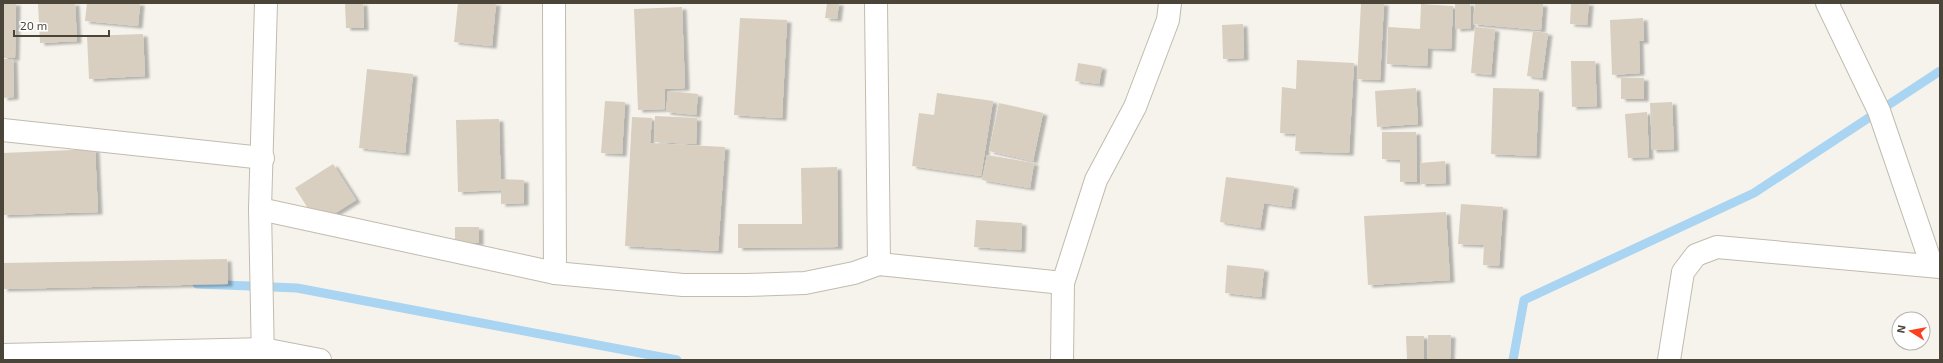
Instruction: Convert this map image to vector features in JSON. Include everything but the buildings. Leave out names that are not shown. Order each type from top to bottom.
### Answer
[{"type":"street","points":[[263,354],[260,209],[263,158],[266,3]]},
{"type":"street","points":[[554,3],[555,272]]},
{"type":"street","points":[[876,3],[879,264]]},
{"type":"street","points":[[1062,360],[1063,283],[1096,180],[1135,107],[1168,20],[1170,3]]},
{"type":"street","points":[[1670,360],[1683,272],[1696,255],[1717,247],[1936,266],[1879,111],[1827,3]]},
{"type":"street","points":[[3,130],[263,158]]},
{"type":"street","points":[[260,209],[555,272],[682,285],[746,285],[805,282],[854,273],[879,264],[1063,283]]},
{"type":"street","points":[[3,355],[263,354],[320,360]]},
{"type":"waterway","points":[[1513,360],[1524,300],[1754,193],[1940,71]]},
{"type":"waterway","points":[[197,284],[297,288],[677,360]]}]
